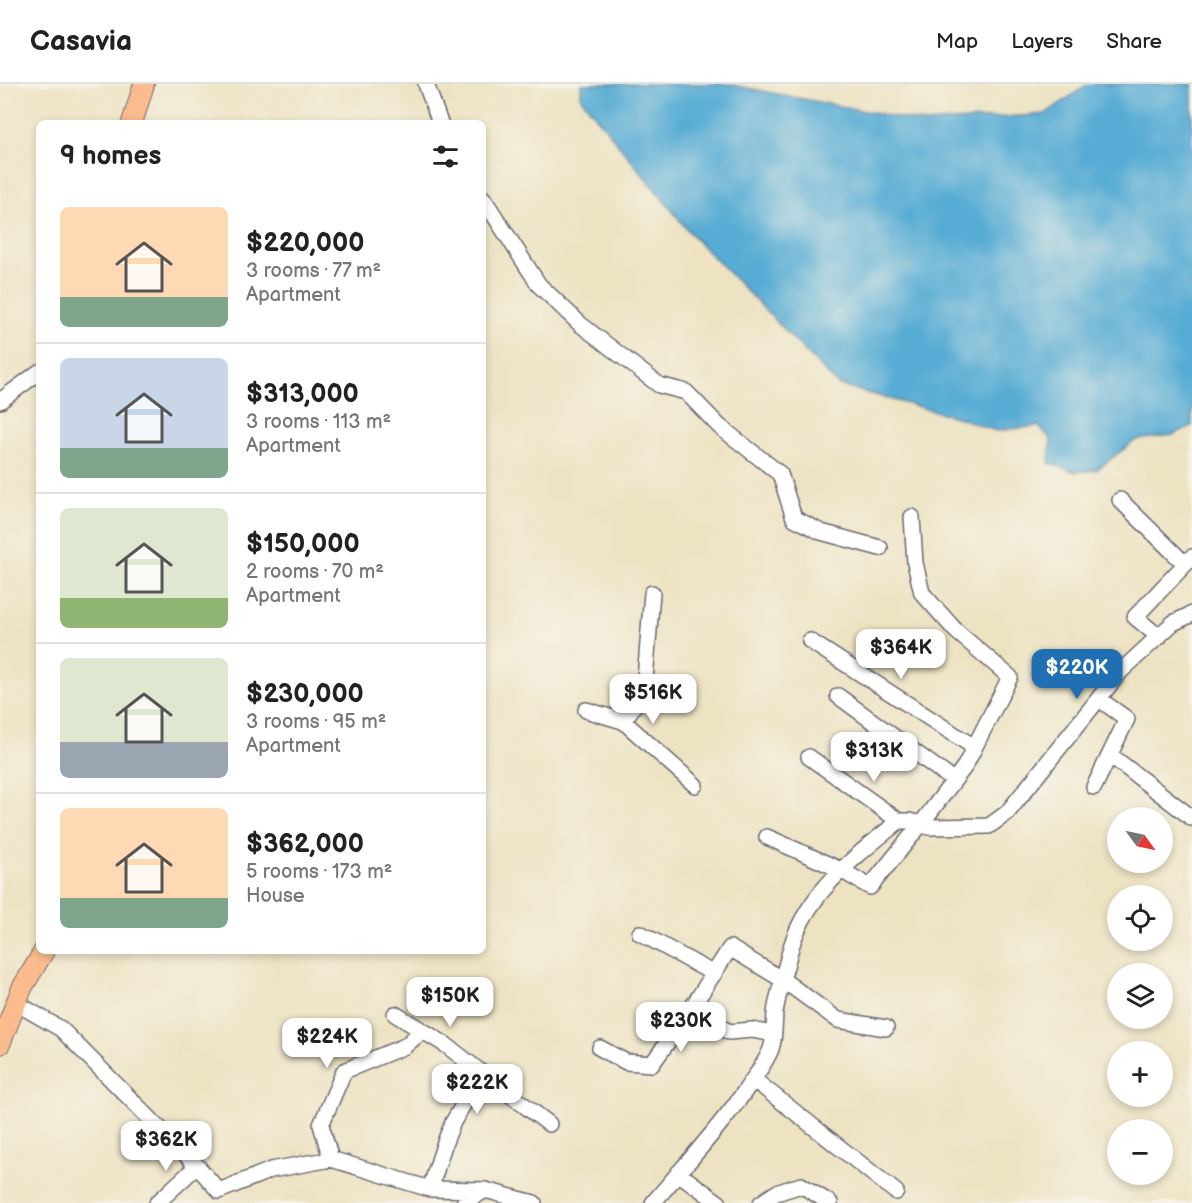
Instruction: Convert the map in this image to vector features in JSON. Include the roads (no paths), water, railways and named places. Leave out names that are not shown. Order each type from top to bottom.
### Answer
[{"type":"main road","points":[[133,120],[144,84]]},
{"type":"main road","points":[[0,1044],[22,988],[42,954]]},
{"type":"street","points":[[426,84],[439,120]]},
{"type":"street","points":[[486,203],[539,285],[580,324],[659,385],[686,392],[719,426],[780,474],[794,518],[821,532],[880,548]]},
{"type":"street","points":[[0,401],[36,374]]},
{"type":"street","points":[[1120,500],[1189,561],[1135,616],[1159,637]]},
{"type":"street","points":[[767,837],[841,870],[870,887],[925,826],[964,766],[1010,677],[956,631],[922,592],[915,563],[912,517]]},
{"type":"street","points":[[623,721],[644,692],[652,593]]},
{"type":"street","points":[[809,757],[899,820],[925,826],[989,826],[1007,813],[1120,672],[1173,623],[1192,614]]},
{"type":"street","points":[[810,641],[974,747]]},
{"type":"street","points":[[838,696],[953,780]]},
{"type":"street","points":[[1094,787],[1127,719],[1099,699]]},
{"type":"street","points":[[586,710],[623,721],[695,784]]},
{"type":"street","points":[[1110,754],[1192,818]]},
{"type":"street","points":[[652,1203],[728,1116],[772,1047],[776,1010],[789,952],[808,910],[823,888],[841,870],[899,820]]},
{"type":"street","points":[[640,933],[714,974]]},
{"type":"street","points":[[600,1048],[626,1062],[652,1064],[730,948],[783,980],[838,1020],[886,1028]]},
{"type":"street","points":[[16,1003],[61,1029],[197,1166],[223,1197],[271,1170],[331,1159],[430,1189],[485,1190],[534,1203]]},
{"type":"street","points":[[691,1009],[729,1032],[752,1030],[773,1034]]},
{"type":"street","points":[[395,1014],[446,1045],[549,1124]]},
{"type":"street","points":[[331,1159],[321,1125],[344,1071],[405,1046],[422,1031]]},
{"type":"street","points":[[430,1189],[453,1122],[482,1073]]},
{"type":"street","points":[[753,1079],[896,1192]]},
{"type":"street","points":[[157,1203],[197,1166]]},
{"type":"street","points":[[678,1173],[719,1203]]},
{"type":"street","points":[[761,1203],[776,1193],[801,1185],[830,1203]]},
{"type":"street","points":[[464,1203],[485,1190]]},
{"type":"water","points":[[581,84],[727,84],[926,123],[1045,114],[1088,84],[1192,84],[1192,426],[1173,435],[1136,440],[1096,470],[1075,472],[1049,463],[1051,439],[1038,426],[996,431],[960,418],[838,385],[690,233],[581,98]]}]
